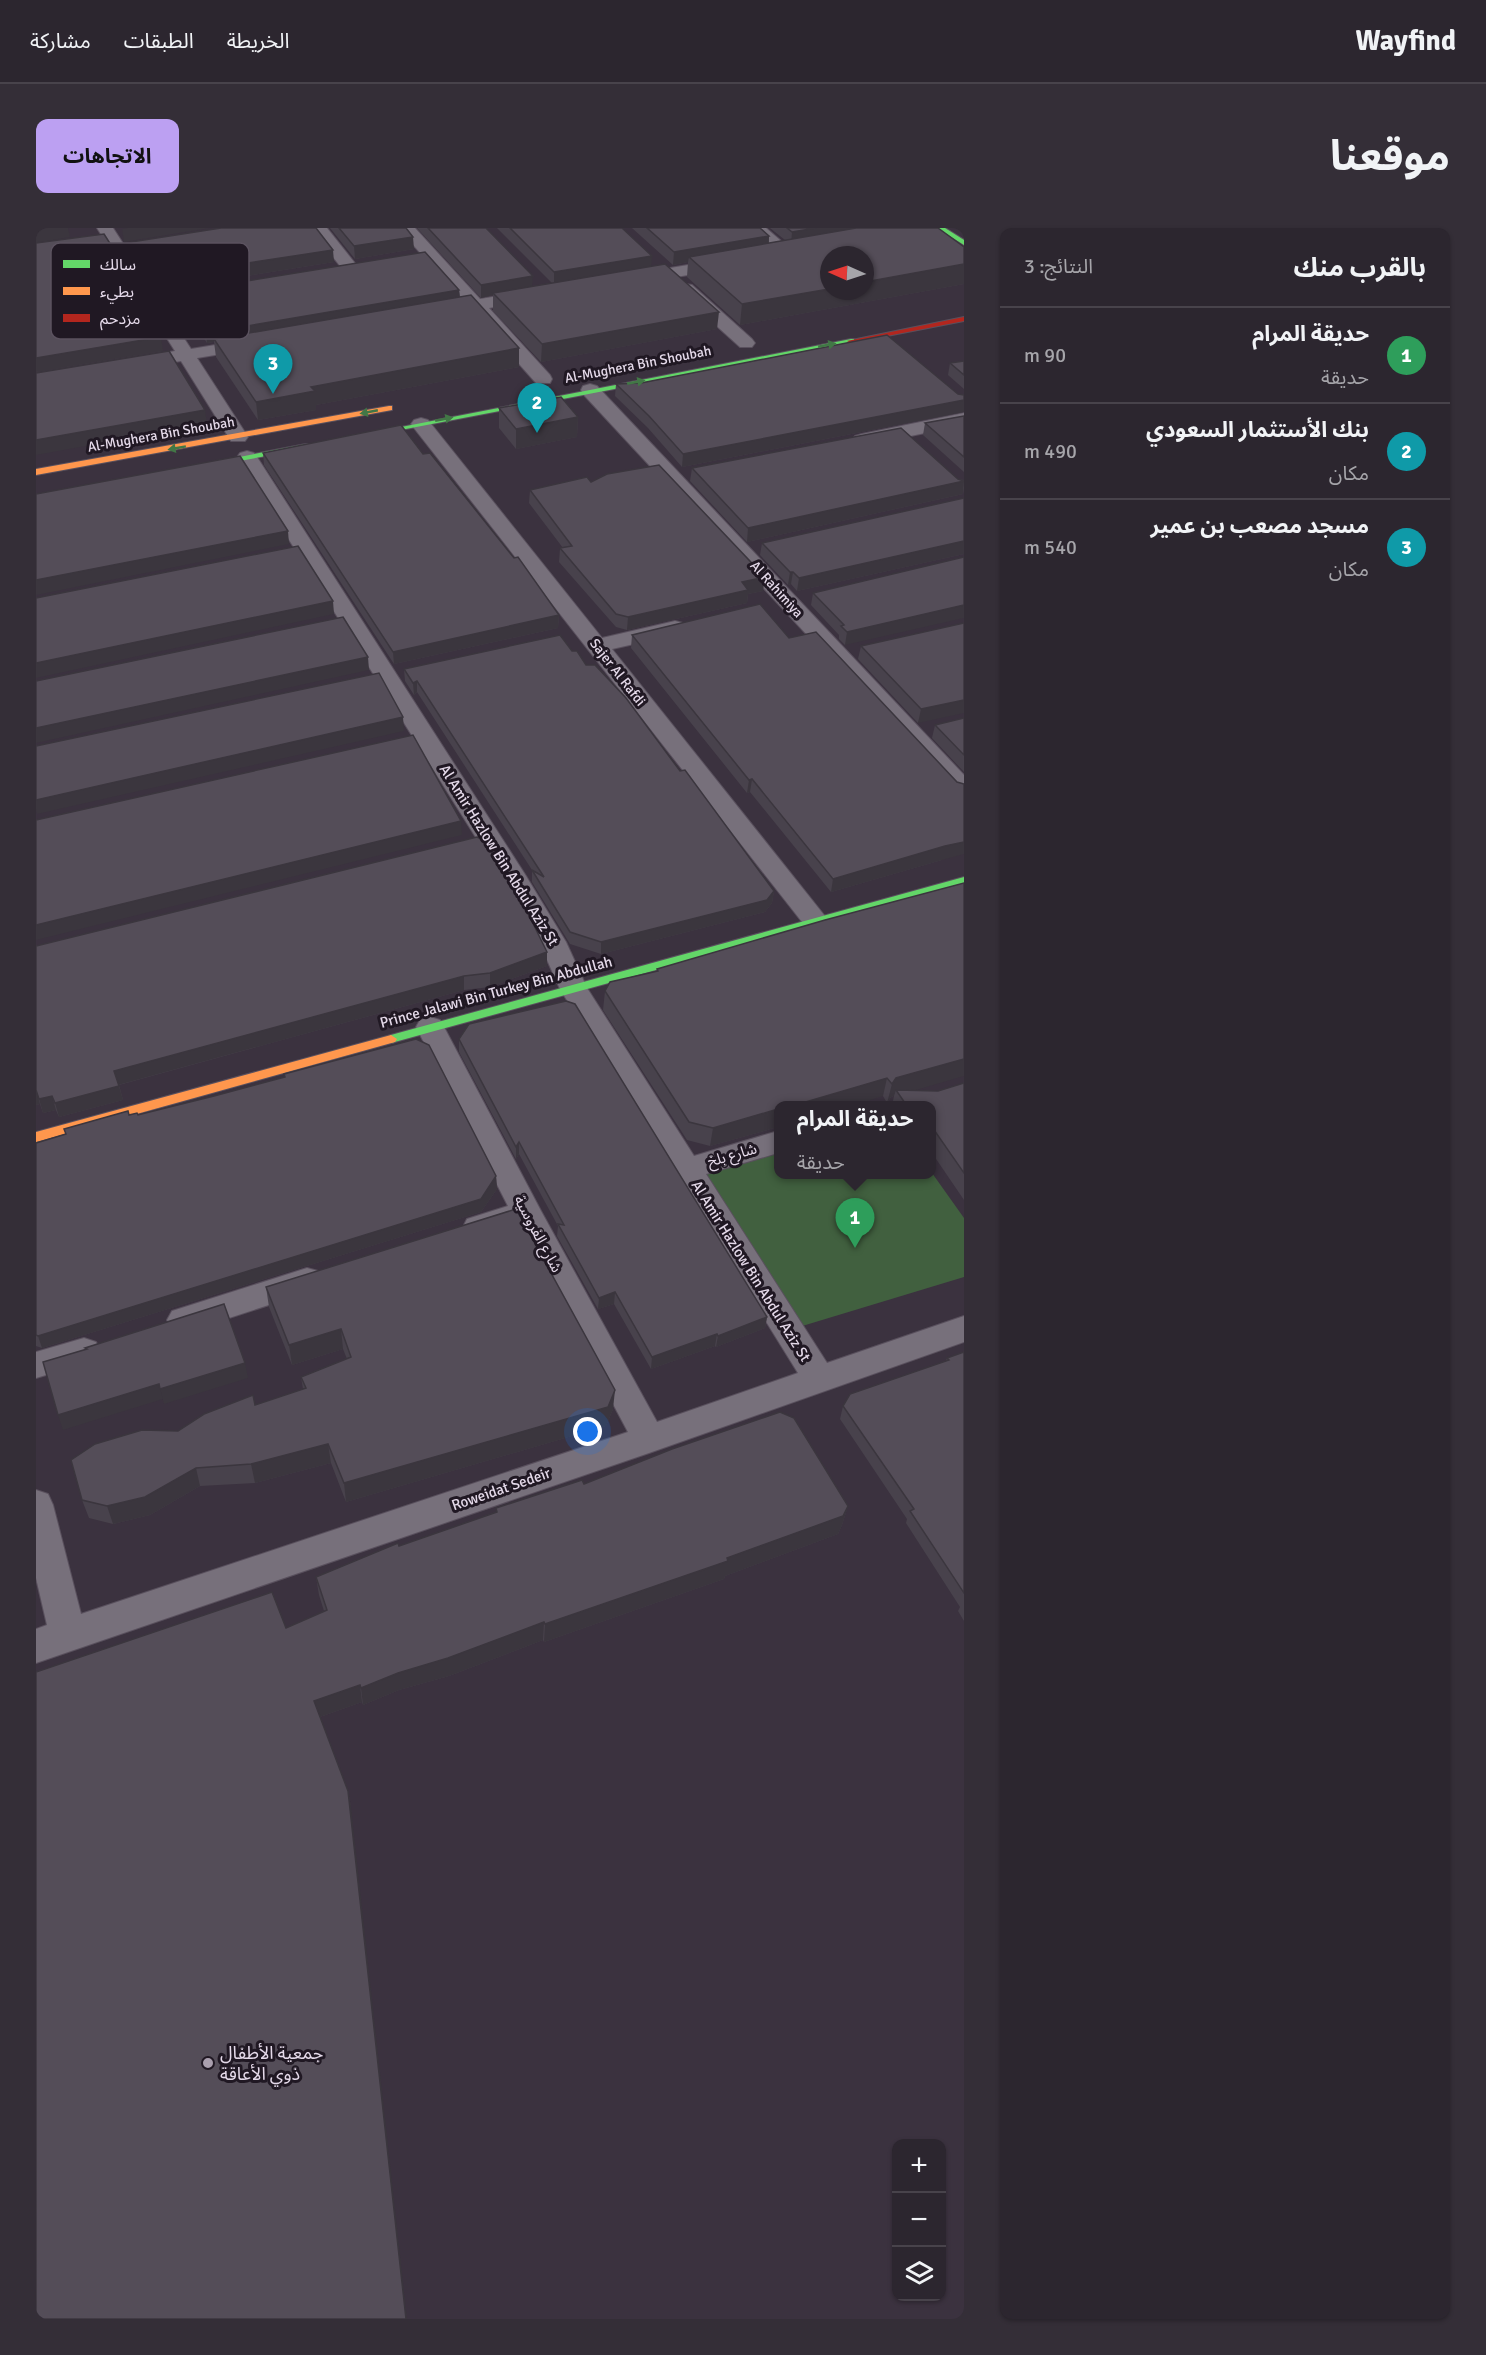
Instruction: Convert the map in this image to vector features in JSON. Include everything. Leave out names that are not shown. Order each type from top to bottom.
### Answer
[{"type":"street","points":[[318,228],[356,266],[327,270]]},
{"type":"street","points":[[406,228],[543,379]]},
{"type":"street","points":[[756,228],[793,252],[766,257]]},
{"type":"street","points":[[921,232],[955,235]]},
{"type":"street","points":[[90,242],[117,241]]},
{"type":"street","points":[[407,257],[429,254]]},
{"type":"street","points":[[652,258],[752,342]]},
{"type":"street","points":[[614,282],[744,261]]},
{"type":"street","points":[[418,316],[549,293],[533,277]]},
{"type":"street","points":[[918,314],[964,306]]},
{"type":"street","name":"Al-Mughera Bin Shoubah","points":[[340,439],[964,319]]},
{"type":"street","points":[[884,334],[902,349]]},
{"type":"street","name":"Al Amir Hazlow Bin Abdul Aziz St","points":[[175,339],[242,447],[294,552],[340,622],[387,675],[415,739],[477,841],[562,957],[574,988],[820,1380]]},
{"type":"street","points":[[116,366],[278,339]]},
{"type":"street","name":"Al-Mughera Bin Shoubah","points":[[724,347],[752,342]]},
{"type":"street","name":"Al Rahimiya","points":[[590,390],[839,655],[923,731],[964,789]]},
{"type":"street","name":"Al-Mughera Bin Shoubah","points":[[189,468],[242,447],[402,406]]},
{"type":"street","points":[[845,443],[964,419]]},
{"type":"street","name":"Sajer Al Rafdi","points":[[421,424],[815,921]]},
{"type":"street","points":[[903,431],[920,447]]},
{"type":"street","name":"Al-Mughera Bin Shoubah","points":[[36,472],[242,447],[317,444]]},
{"type":"street","points":[[672,477],[695,473]]},
{"type":"street","points":[[742,551],[766,546]]},
{"type":"street","points":[[765,607],[810,596]]},
{"type":"street","points":[[563,637],[591,639],[698,622]]},
{"type":"street","points":[[839,655],[862,650]]},
{"type":"street","name":"Prince Jalawi Bin Turkey Bin Abdullah","points":[[36,1137],[964,881]]},
{"type":"street","name":"شارع الفروسية","points":[[430,1027],[526,1212],[649,1439]]},
{"type":"street","name":"شارع بلخ","points":[[686,1169],[774,1143]]},
{"type":"street","points":[[447,1236],[526,1212]]},
{"type":"street","points":[[154,1329],[334,1272]]},
{"type":"street","name":"Roweidat Sedeir","points":[[52,1640],[649,1439],[964,1329]]},
{"type":"street","points":[[36,1365],[110,1344]]},
{"type":"street","points":[[36,1505],[52,1640]]},
{"type":"green space","points":[[774,1151],[774,1179],[936,1179],[964,1218],[964,1277],[799,1327],[699,1174]]},
{"type":"building","points":[[221,228],[316,228],[333,250],[249,263],[249,243],[131,242]]},
{"type":"building","points":[[339,228],[406,228],[413,237],[354,246]]},
{"type":"building","points":[[428,228],[486,228],[533,276],[481,285]]},
{"type":"building","points":[[510,228],[622,228],[652,256],[554,272]]},
{"type":"building","points":[[647,228],[760,228],[769,236],[674,252]]},
{"type":"building","points":[[787,228],[816,228],[792,232]]},
{"type":"building","points":[[856,228],[938,228],[964,247],[964,264],[874,280],[874,246],[820,246],[820,291],[742,304],[689,257]]},
{"type":"building","points":[[104,234],[110,243],[51,243],[51,339],[149,339],[36,358],[36,243]]},
{"type":"building","points":[[425,252],[459,290],[249,326],[249,281]]},
{"type":"building","points":[[665,264],[719,312],[542,344],[493,293]]},
{"type":"building","points":[[471,295],[519,348],[311,387],[315,391],[256,402],[214,339],[249,339],[249,333]]},
{"type":"building","points":[[887,335],[958,394],[964,395],[964,400],[683,454],[616,384],[641,383]]},
{"type":"building","points":[[169,351],[205,410],[36,440],[36,373]]},
{"type":"building","points":[[964,361],[964,375],[950,363]]},
{"type":"building","points":[[561,397],[578,417],[516,429],[499,408]]},
{"type":"building","points":[[964,416],[964,457],[925,423]]},
{"type":"building","points":[[401,425],[423,454],[430,453],[514,558],[518,557],[559,615],[393,652],[263,453]]},
{"type":"building","points":[[901,428],[958,479],[964,481],[748,528],[692,468]]},
{"type":"building","points":[[240,456],[288,531],[36,580],[36,494]]},
{"type":"building","points":[[659,465],[765,577],[742,582],[748,590],[628,617],[616,614],[560,548],[572,546],[530,490],[587,477],[591,482],[607,474]]},
{"type":"building","points":[[964,498],[964,541],[799,578],[790,572],[762,543]]},
{"type":"building","points":[[298,546],[333,601],[36,663],[36,598]]},
{"type":"building","points":[[964,557],[964,605],[847,632],[841,626],[844,625],[813,593]]},
{"type":"building","points":[[760,604],[789,638],[816,632],[957,782],[964,784],[964,842],[833,879],[752,779],[749,780],[632,635]]},
{"type":"building","points":[[343,617],[368,657],[36,728],[36,681]]},
{"type":"building","points":[[964,623],[964,700],[921,709],[861,646]]},
{"type":"building","points":[[560,635],[572,651],[577,651],[586,665],[595,665],[626,698],[680,771],[685,770],[774,891],[767,900],[601,942],[570,932],[532,870],[544,877],[417,681],[413,683],[404,669]]},
{"type":"building","points":[[379,673],[403,717],[36,800],[36,746]]},
{"type":"building","points":[[964,718],[964,755],[935,725]]},
{"type":"building","points":[[413,735],[461,821],[36,925],[36,820]]},
{"type":"building","points":[[477,837],[485,841],[525,907],[547,952],[490,973],[464,976],[114,1071],[119,1086],[55,1103],[52,1096],[39,1099],[36,1090],[36,946]]},
{"type":"building","points":[[964,883],[964,1059],[896,1078],[892,1084],[887,1078],[809,1101],[774,1101],[774,1110],[713,1128],[689,1122],[605,991],[610,982],[658,971],[657,969],[825,920]]},
{"type":"building","points":[[566,1001],[575,1004],[767,1317],[718,1336],[717,1334],[652,1357],[615,1292],[599,1298],[558,1224],[564,1225],[519,1142],[516,1147],[459,1039],[469,1024]]},
{"type":"building","points":[[416,1039],[429,1045],[496,1176],[481,1199],[36,1335],[36,1143],[66,1134],[64,1129],[128,1111],[129,1115],[137,1113],[138,1115],[214,1096],[285,1077],[284,1074]]},
{"type":"building","points":[[964,1083],[964,1173],[936,1133],[936,1101],[904,1101],[896,1090],[938,1091]]},
{"type":"building","points":[[516,1209],[615,1390],[608,1407],[344,1483],[328,1444],[251,1464],[196,1468],[145,1497],[107,1506],[82,1500],[71,1460],[95,1444],[142,1430],[178,1431],[204,1414],[253,1395],[255,1405],[306,1388],[301,1377],[351,1357],[341,1329],[289,1345],[266,1287]]},
{"type":"building","points":[[224,1304],[245,1363],[160,1389],[159,1384],[58,1415],[43,1362]]},
{"type":"building","points":[[964,1352],[964,1593],[910,1511],[914,1509],[843,1406],[850,1394],[949,1360],[947,1358]]},
{"type":"building","name":"جمعية الأطفال ذوي الأعاقة","points":[[780,1412],[794,1418],[848,1506],[843,1516],[727,1558],[728,1561],[545,1624],[544,1622],[361,1688],[360,1685],[314,1701],[348,1791],[406,2319],[36,2319],[36,1672],[272,1592],[286,1628],[327,1610],[316,1577],[398,1543],[399,1546],[497,1512],[496,1508],[582,1480],[584,1484],[672,1449]]},
{"type":"traffic: fast","points":[[940,228],[964,243]]},
{"type":"traffic: fast","points":[[359,436],[851,341]]},
{"type":"traffic: fast","points":[[197,466],[306,446]]},
{"type":"traffic: fast","points":[[391,1039],[964,881]]},
{"type":"traffic: slow","points":[[36,472],[389,408]]},
{"type":"traffic: slow","points":[[36,1137],[391,1039]]},
{"type":"traffic: jam","points":[[851,341],[964,319]]},
{"type":"place","name":"مسجد مصعب بن عمير","points":[[273,394]]},
{"type":"place","name":"بنك الأستثمار السعودي","points":[[537,433]]},
{"type":"place","name":"حديقة المرام","points":[[855,1248]]},
{"type":"place","name":"جمعية الأطفال ذوي الأعاقة","points":[[208,2063]]}]
